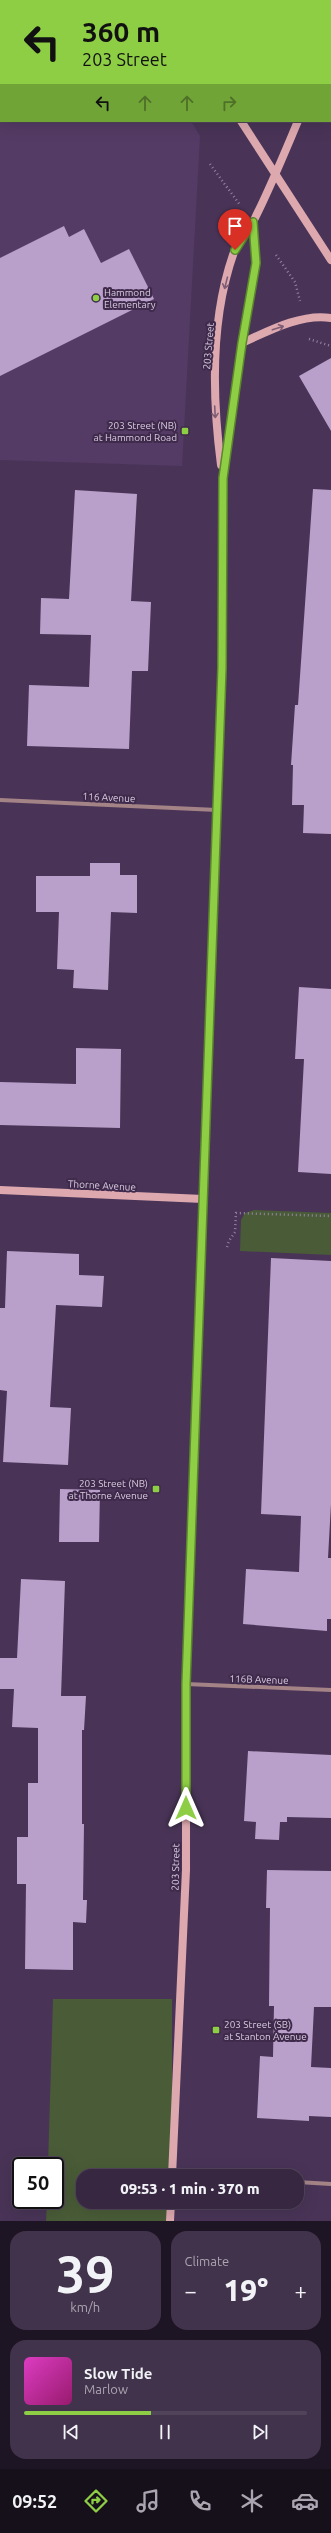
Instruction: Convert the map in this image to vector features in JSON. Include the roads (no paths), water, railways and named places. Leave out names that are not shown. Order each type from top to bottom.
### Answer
[{"type":"main road","points":[[242,122],[331,260]]},
{"type":"main road","name":"203 Street","points":[[223,478],[214,412],[216,352],[224,287],[235,250],[253,222],[276,175],[298,122]]},
{"type":"main road","name":"203 Street","points":[[172,2169],[186,1870],[186,1684],[222,668],[223,478],[242,343],[256,263],[253,222]]},
{"type":"main road","points":[[242,343],[269,331],[305,319],[331,318]]},
{"type":"main road","name":"Thorne Avenue","points":[[0,1190],[203,1199]]},
{"type":"main road","points":[[170,2221],[171,2209]]},
{"type":"street","name":"116 Avenue","points":[[0,800],[217,810]]},
{"type":"street","name":"116B Avenue","points":[[186,1684],[331,1690]]},
{"type":"street","points":[[304,2182],[331,2184]]},
{"type":"place","name":"Hammond Elementary","points":[[96,298]]},
{"type":"place","name":"203 Street (NB) at Hammond Road","points":[[185,431]]},
{"type":"place","name":"203 Street (NB) at Thorne Avenue","points":[[156,1489]]},
{"type":"place","name":"203 Street (SB) at Stanton Avenue","points":[[216,2030]]}]
